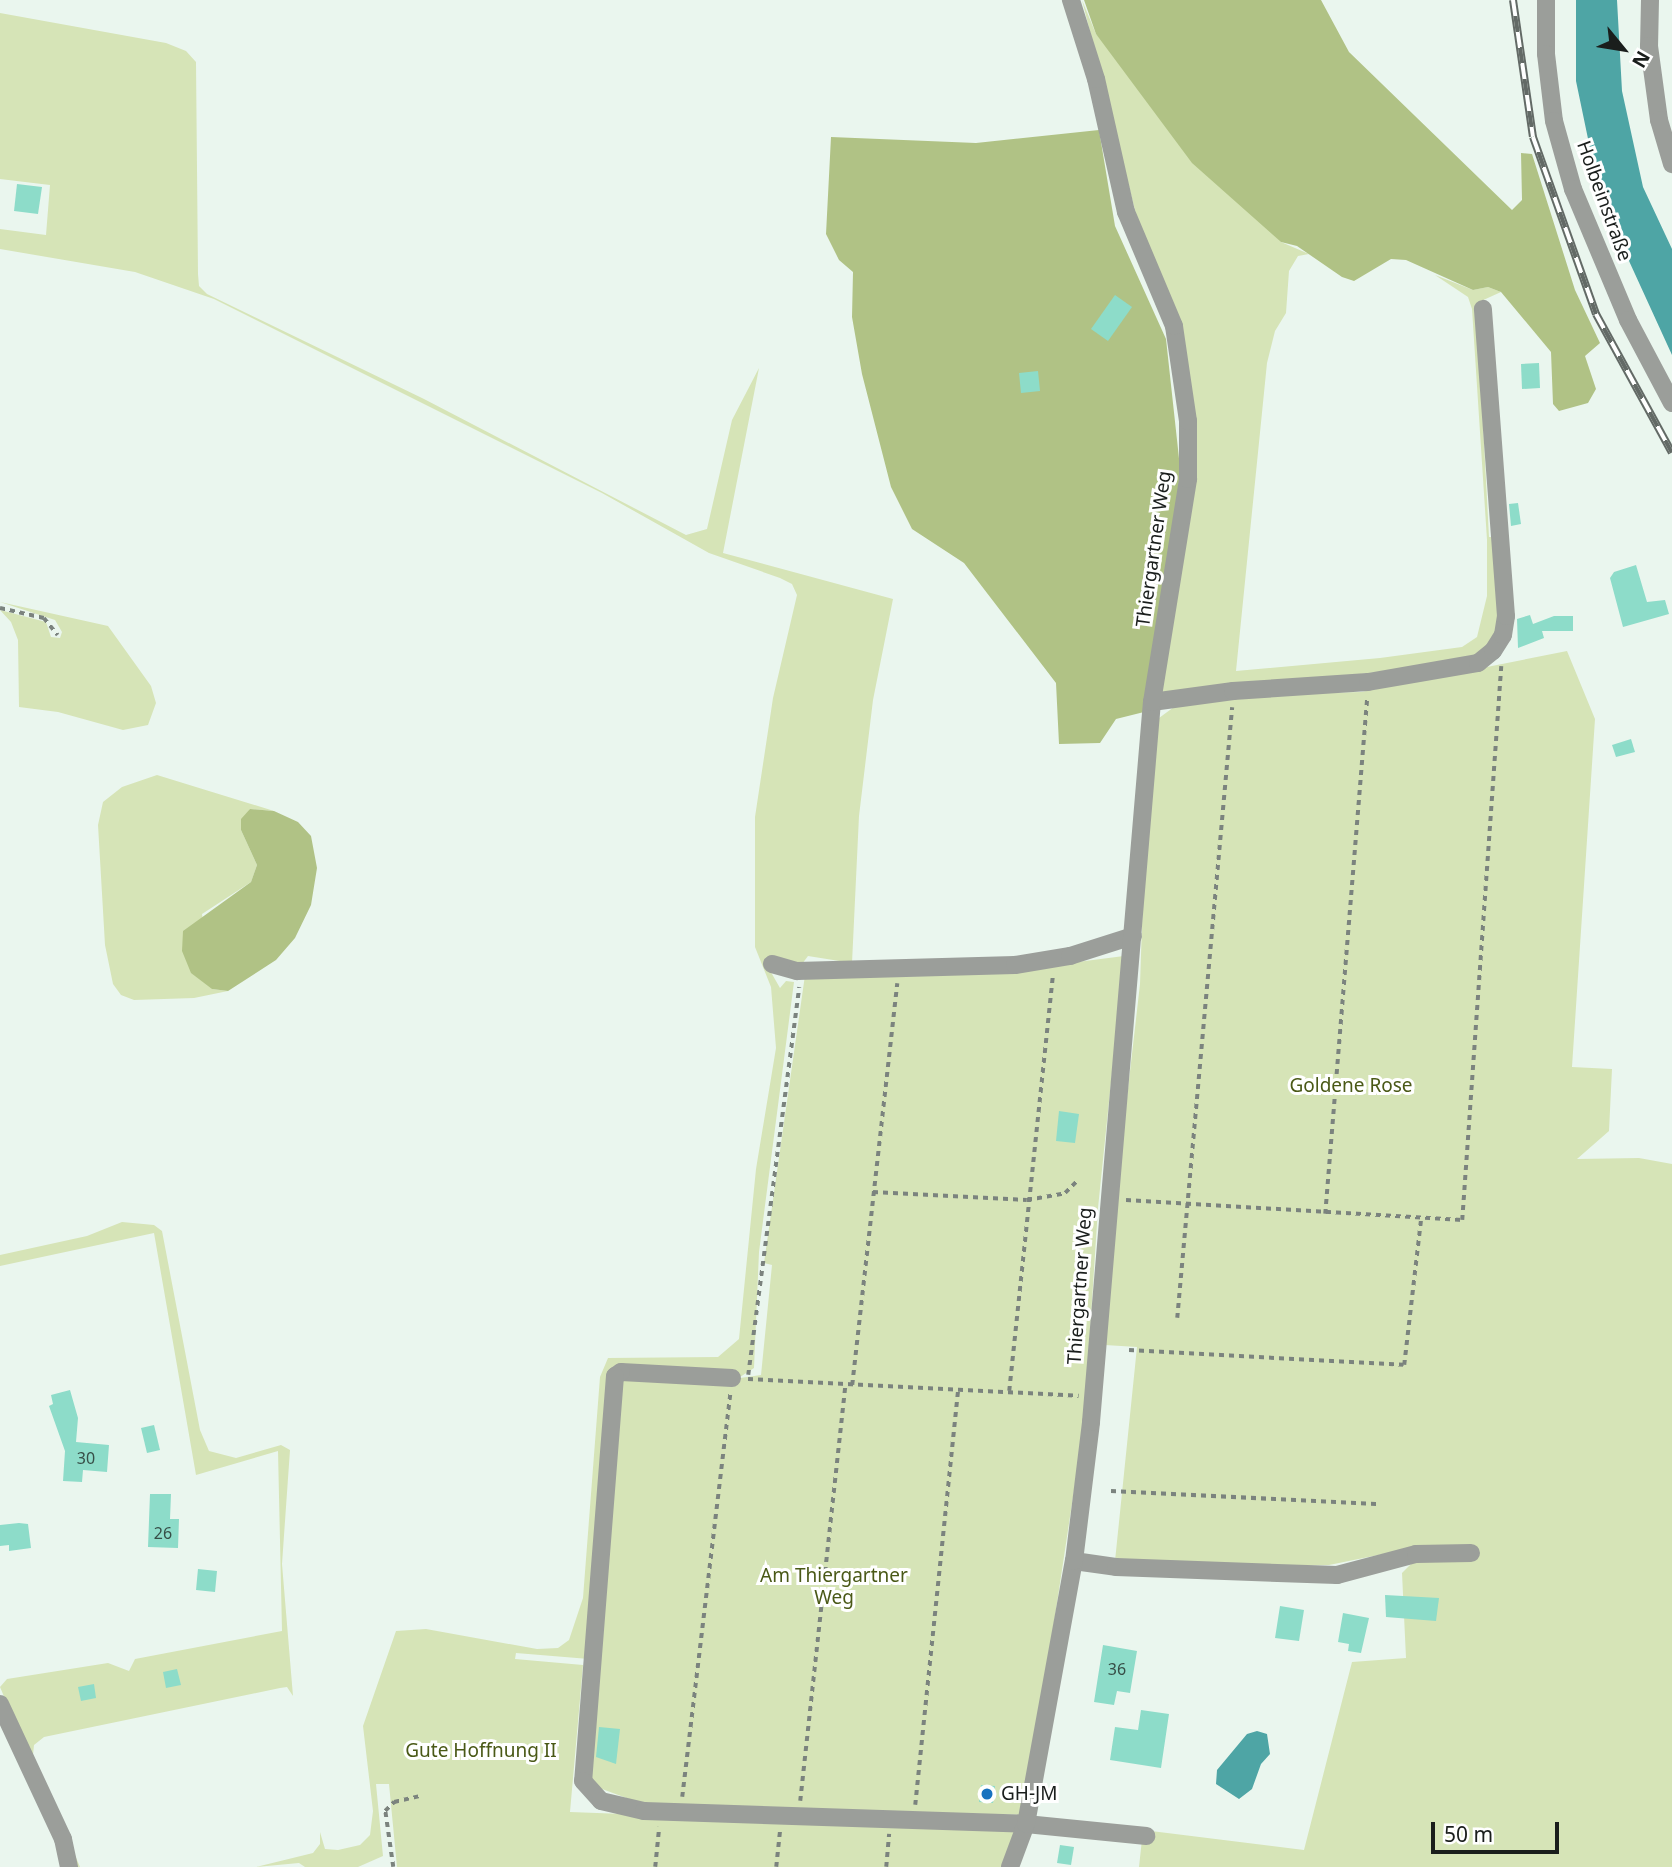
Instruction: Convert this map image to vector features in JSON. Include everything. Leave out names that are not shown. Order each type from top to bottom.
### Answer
[{"type":"street","name":"Thiergartner Weg","points":[[1010,1867],[1026,1824],[1074,1560],[1093,1396],[1107,1195],[1133,936],[1152,702],[1188,479],[1188,421],[1174,326],[1126,212],[1096,79],[1071,0]]},
{"type":"street","name":"Holbeinstraße","points":[[1546,0],[1546,54],[1554,121],[1573,189],[1623,307],[1672,402]]},
{"type":"street","points":[[1650,0],[1649,46],[1658,120],[1672,164]]},
{"type":"street","points":[[1152,702],[1233,691],[1368,682],[1478,663],[1493,651],[1503,635],[1506,617],[1483,309]]},
{"type":"street","points":[[772,964],[797,971],[1015,965],[1055,958],[1133,936]]},
{"type":"street","points":[[740,1378],[621,1372],[615,1376],[583,1781],[601,1801],[661,1811],[791,1813],[891,1820],[1026,1824],[1146,1836]]},
{"type":"street","points":[[1074,1560],[1115,1567],[1337,1575],[1416,1554],[1471,1553]]},
{"type":"street","points":[[0,1704],[63,1839],[69,1867]]},
{"type":"path","points":[[0,608],[44,618],[58,635]]},
{"type":"path","points":[[1107,1195],[1187,1206],[1462,1220],[1466,1209],[1501,666],[1493,651]]},
{"type":"path","points":[[1325,1214],[1368,682]]},
{"type":"path","points":[[1177,1318],[1233,691]]},
{"type":"path","points":[[1009,1392],[1027,1200],[1055,958]]},
{"type":"path","points":[[852,1385],[899,968]]},
{"type":"path","points":[[681,1812],[740,1378],[800,978],[797,971]]},
{"type":"path","points":[[873,1192],[1027,1200],[1065,1194],[1077,1181]]},
{"type":"path","points":[[1129,1350],[1404,1364],[1421,1218]]},
{"type":"path","points":[[740,1378],[1093,1396]]},
{"type":"path","points":[[776,1867],[791,1813],[845,1385]]},
{"type":"path","points":[[914,1821],[958,1391]]},
{"type":"path","points":[[1111,1491],[1381,1504]]},
{"type":"path","points":[[393,1867],[385,1811],[394,1802],[419,1796]]},
{"type":"path","points":[[655,1867],[661,1811]]},
{"type":"path","points":[[886,1867],[891,1820]]},
{"type":"green space","points":[[1082,0],[1096,34],[1281,242],[1309,254],[1298,256],[1289,271],[1286,313],[1275,331],[1267,363],[1236,671],[1380,658],[1462,647],[1477,637],[1487,596],[1487,540],[1472,309],[1468,297],[1435,275],[1473,290],[1488,287],[1501,292],[1479,302],[1477,311],[1489,537],[1497,537],[1501,625],[1482,653],[1444,665],[1165,695],[1160,690],[1192,501],[1181,357],[1144,246]]},
{"type":"green space","points":[[1084,0],[1321,0],[1349,52],[1512,210],[1522,200],[1521,153],[1532,154],[1575,290],[1600,343],[1585,356],[1596,389],[1588,403],[1559,411],[1553,404],[1551,352],[1501,292],[1488,287],[1473,290],[1406,260],[1391,259],[1354,281],[1342,277],[1297,246],[1281,242],[1192,163],[1096,34]]},
{"type":"green space","name":"Gute Hoffnung II","points":[[0,13],[166,43],[186,51],[196,62],[198,274],[199,286],[207,294],[424,399],[686,535],[707,529],[732,420],[759,368],[723,553],[893,599],[873,700],[859,816],[852,963],[808,956],[802,964],[768,967],[780,988],[786,981],[794,982],[759,1252],[754,1368],[740,1377],[611,1369],[589,1659],[516,1653],[515,1659],[583,1665],[570,1812],[1021,1829],[1005,1867],[397,1867],[389,1784],[376,1784],[383,1856],[358,1867],[305,1867],[299,1863],[256,1867],[313,1853],[320,1844],[320,1832],[325,1849],[338,1850],[360,1845],[370,1835],[373,1811],[363,1726],[396,1631],[426,1629],[537,1649],[558,1648],[569,1640],[583,1598],[600,1377],[608,1358],[718,1357],[739,1339],[756,1169],[776,1048],[771,987],[755,947],[755,817],[773,698],[797,595],[792,584],[709,553],[602,493],[214,299],[135,272],[0,249],[0,229],[46,235],[50,185],[0,179]]},
{"type":"green space","points":[[1099,130],[1115,226],[1166,339],[1183,495],[1144,712],[1116,719],[1100,743],[1059,744],[1056,683],[964,563],[912,529],[891,487],[862,374],[852,317],[853,272],[839,260],[826,234],[831,137],[976,143]]},
{"type":"green space","points":[[0,602],[108,626],[151,686],[156,703],[148,725],[123,730],[58,712],[19,707],[18,640],[11,622],[0,610],[46,622],[51,637],[60,638],[62,632],[55,620]]},
{"type":"green space","name":"Goldene Rose","points":[[1567,651],[1595,719],[1572,1067],[1612,1069],[1609,1131],[1577,1159],[1639,1158],[1672,1164],[1672,1867],[1139,1867],[1143,1830],[1304,1850],[1352,1662],[1406,1658],[1402,1573],[1418,1557],[1413,1548],[1329,1565],[1233,1567],[1115,1561],[1137,1347],[1105,1345],[1116,1194],[1140,984],[1144,866],[1159,718],[1174,707],[1233,695],[1361,692]]},
{"type":"green space","points":[[157,775],[274,811],[250,809],[241,830],[257,865],[251,882],[202,914],[212,989],[228,991],[194,998],[134,1000],[121,995],[113,984],[105,945],[98,825],[103,802],[122,787]]},
{"type":"green space","points":[[250,809],[274,811],[298,822],[311,836],[317,868],[311,905],[295,938],[276,960],[228,991],[212,989],[191,973],[182,951],[183,931],[251,882],[257,865],[241,830],[241,819]]},
{"type":"green space","name":"Am Thiergartner Weg","points":[[1124,956],[1098,1208],[1084,1424],[1025,1815],[648,1806],[594,1786],[586,1760],[619,1376],[733,1379],[761,1375],[772,1265],[764,1263],[805,975],[1054,965]]},
{"type":"green space","points":[[122,1222],[154,1225],[162,1231],[200,1430],[209,1451],[236,1458],[281,1445],[290,1450],[282,1564],[293,1696],[287,1687],[280,1688],[44,1737],[34,1745],[33,1755],[80,1867],[76,1867],[0,1687],[7,1679],[108,1663],[129,1671],[135,1659],[282,1631],[278,1451],[196,1475],[154,1233],[0,1266],[0,1255],[87,1236]]},
{"type":"water","points":[[1576,0],[1617,0],[1622,91],[1643,187],[1672,249],[1672,355],[1624,250],[1592,158],[1576,81]]},
{"type":"water","points":[[1257,1731],[1267,1734],[1270,1754],[1261,1764],[1252,1789],[1239,1799],[1216,1784],[1217,1770],[1247,1734]]},
{"type":"building","points":[[17,184],[42,187],[38,214],[14,211]]},
{"type":"building","points":[[1115,295],[1132,307],[1108,341],[1091,329]]},
{"type":"building","points":[[1539,363],[1540,388],[1522,389],[1521,364]]},
{"type":"building","points":[[1038,371],[1040,391],[1021,393],[1019,373]]},
{"type":"building","points":[[1518,503],[1521,524],[1511,526],[1509,504]]},
{"type":"building","points":[[1636,565],[1647,602],[1665,600],[1669,614],[1623,627],[1610,578],[1614,572]]},
{"type":"building","points":[[1530,615],[1533,624],[1554,616],[1573,616],[1573,631],[1542,631],[1544,638],[1518,648],[1517,619]]},
{"type":"building","points":[[1631,739],[1635,752],[1616,757],[1612,745]]},
{"type":"building","points":[[1059,1111],[1079,1114],[1075,1143],[1056,1141]]},
{"type":"building","points":[[70,1390],[78,1418],[76,1442],[109,1445],[107,1472],[83,1470],[82,1482],[63,1481],[65,1451],[49,1406],[53,1404],[51,1395]]},
{"type":"building","points":[[154,1425],[160,1450],[147,1453],[141,1428]]},
{"type":"building","points":[[150,1494],[171,1494],[170,1519],[179,1519],[178,1548],[148,1547]]},
{"type":"building","points":[[28,1524],[31,1548],[9,1551],[9,1545],[0,1546],[0,1525]]},
{"type":"building","points":[[198,1569],[217,1571],[215,1592],[196,1590]]},
{"type":"building","points":[[1385,1595],[1439,1598],[1436,1621],[1386,1617]]},
{"type":"building","points":[[1280,1606],[1304,1610],[1299,1641],[1275,1638]]},
{"type":"building","points":[[1343,1613],[1369,1618],[1361,1653],[1348,1651],[1349,1644],[1338,1642]]},
{"type":"building","points":[[1103,1645],[1137,1651],[1130,1693],[1117,1691],[1114,1705],[1094,1702]]},
{"type":"building","points":[[177,1669],[181,1685],[166,1688],[163,1672]]},
{"type":"building","points":[[94,1684],[96,1698],[81,1701],[78,1687]]},
{"type":"building","points":[[1141,1710],[1169,1714],[1161,1768],[1110,1760],[1115,1727],[1138,1730]]},
{"type":"building","points":[[599,1727],[620,1729],[616,1764],[596,1757]]},
{"type":"building","name":"GH-JM","points":[[981,1785],[995,1786],[993,1803],[979,1802]]},
{"type":"building","points":[[1060,1845],[1074,1847],[1071,1865],[1057,1863]]},
{"type":"railway","points":[[1513,0],[1533,137],[1596,314],[1672,453]]},
{"type":"place","name":"GH-JM","points":[[987,1794]]}]
